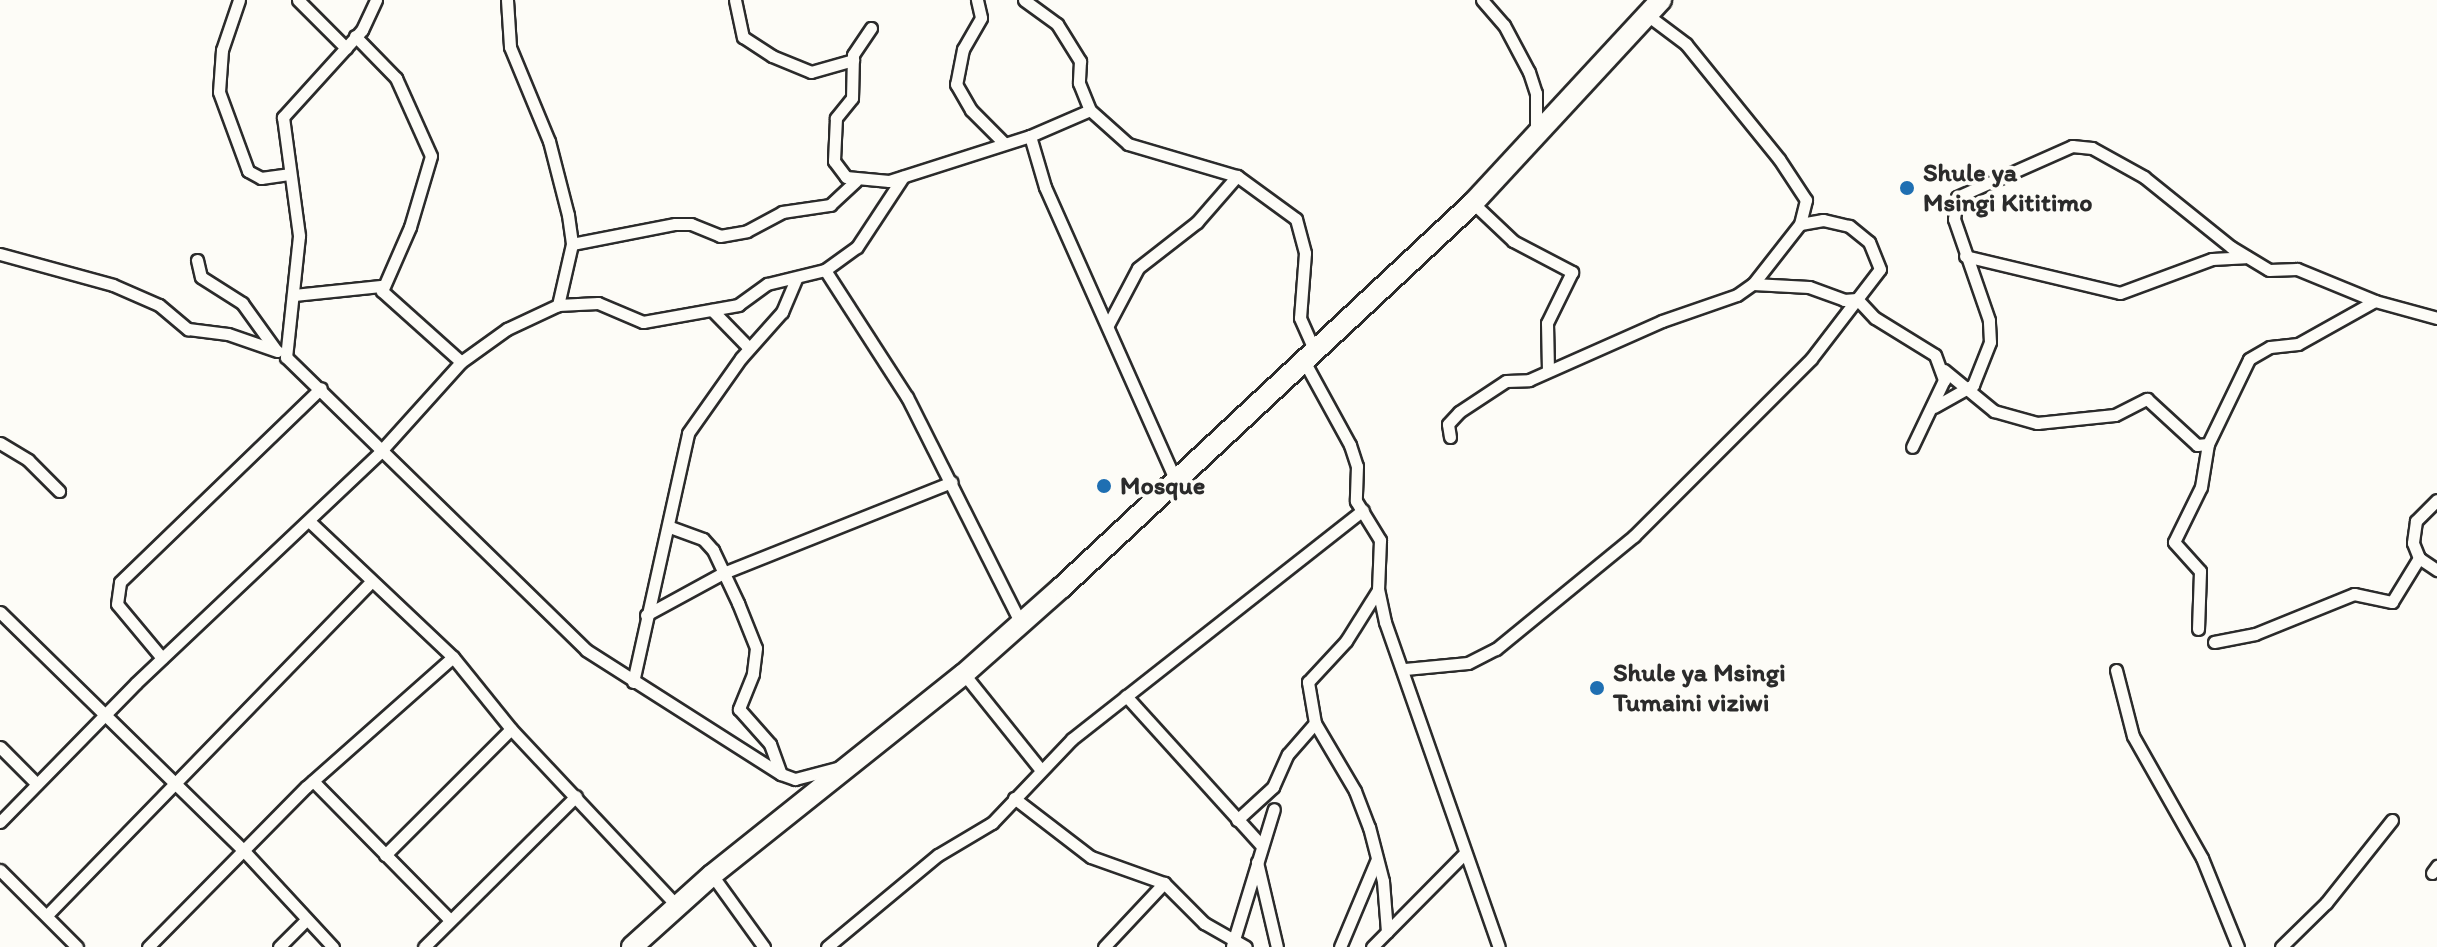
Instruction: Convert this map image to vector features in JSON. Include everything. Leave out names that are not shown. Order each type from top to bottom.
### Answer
[{"type":"highway","points":[[632,947],[712,875],[964,674],[1021,624],[1473,203],[1601,70],[1645,13],[1661,0]]},
{"type":"street","points":[[239,0],[222,50],[219,92],[248,171],[261,178],[289,174]]},
{"type":"street","points":[[298,0],[346,48]]},
{"type":"street","points":[[282,354],[294,295],[299,236],[282,129],[286,111],[346,48],[376,0]]},
{"type":"street","points":[[507,0],[510,47],[549,141],[572,244],[558,305]]},
{"type":"street","points":[[735,0],[740,32],[772,56],[811,72],[853,60]]},
{"type":"street","points":[[977,0],[981,18],[963,49],[956,84],[971,110],[1003,142]]},
{"type":"street","points":[[1024,0],[1057,24],[1080,61],[1079,83],[1090,110],[1128,144],[1237,176],[1287,211],[1302,229],[1300,318],[1310,356],[1357,466],[1356,501],[1380,540],[1378,589],[1385,622],[1405,669],[1409,697],[1499,947]]},
{"type":"street","points":[[1482,0],[1504,25],[1529,72],[1536,93],[1536,136]]},
{"type":"street","points":[[1405,669],[1459,665],[1496,649],[1634,536],[1765,408],[1876,278],[1878,261],[1869,242],[1806,200],[1768,143],[1686,44],[1645,13]]},
{"type":"street","points":[[856,181],[837,168],[831,144],[838,112],[852,98],[853,60],[871,28]]},
{"type":"street","points":[[355,36],[396,78],[431,156],[410,227],[381,286]]},
{"type":"street","points":[[572,244],[675,224],[691,224],[720,236],[747,231],[782,212],[830,205],[856,181],[903,177],[1003,142],[1030,136],[1090,110]]},
{"type":"street","points":[[1030,136],[1045,187],[1176,481]]},
{"type":"street","points":[[1934,407],[1966,391],[1976,378],[1990,331],[1952,206],[1957,197],[2072,146],[2092,148],[2144,177],[2245,257],[2274,272],[2297,269],[2375,301],[2437,318]]},
{"type":"street","points":[[1108,325],[1138,268],[1197,222],[1237,176]]},
{"type":"street","points":[[0,822],[162,658],[380,452],[461,362],[507,329],[558,305],[598,303],[643,322],[738,305],[767,284],[795,281],[825,270],[857,247],[903,177]]},
{"type":"street","points":[[1450,437],[1447,428],[1453,418],[1490,390],[1594,355],[1662,321],[1727,300],[1753,284],[1800,224],[1806,200]]},
{"type":"street","points":[[1473,203],[1513,241],[1572,272],[1545,329],[1548,370]]},
{"type":"street","points":[[1800,224],[1836,221]]},
{"type":"street","points":[[0,254],[113,285],[159,305],[188,329],[228,334],[282,354]]},
{"type":"street","points":[[1965,256],[2120,293],[2212,259],[2245,257]]},
{"type":"street","points":[[197,260],[201,277],[242,303],[282,354],[321,388],[380,452],[565,634],[633,682],[781,774],[795,779],[850,766]]},
{"type":"street","points":[[825,270],[907,397],[1021,624]]},
{"type":"street","points":[[633,682],[646,615],[694,421],[749,348],[782,312],[795,281]]},
{"type":"street","points":[[1753,284],[1809,287],[1844,300],[1857,299]]},
{"type":"street","points":[[294,295],[381,286]]},
{"type":"street","points":[[381,286],[386,297],[461,362]]},
{"type":"street","points":[[1857,299],[1875,318],[1935,355],[1944,370],[1966,391],[1994,411],[2037,423],[2115,415],[2147,399],[2197,445],[2208,444]]},
{"type":"street","points":[[2198,629],[2200,571],[2174,542],[2201,487],[2208,444],[2249,359],[2270,347],[2298,344],[2375,301]]},
{"type":"street","points":[[712,310],[749,348]]},
{"type":"street","points":[[1912,447],[1934,407],[1944,370]]},
{"type":"street","points":[[162,658],[117,604],[120,582],[321,388]]},
{"type":"street","points":[[0,443],[28,460],[59,491]]},
{"type":"street","points":[[646,615],[723,573],[952,482]]},
{"type":"street","points":[[2437,500],[2416,521],[2413,543],[2419,558],[2437,570]]},
{"type":"street","points":[[827,947],[938,855],[992,823],[1040,769],[1126,696],[1363,510]]},
{"type":"street","points":[[309,521],[453,657],[511,729],[676,905]]},
{"type":"street","points":[[670,527],[703,539],[723,573],[756,648],[739,709],[770,744],[781,774]]},
{"type":"street","points":[[2214,642],[2255,634],[2354,594],[2392,602],[2419,558]]},
{"type":"street","points":[[47,915],[371,582]]},
{"type":"street","points":[[1378,589],[1346,641],[1308,682],[1315,723],[1355,791],[1377,859],[1387,932]]},
{"type":"street","points":[[0,612],[244,851],[333,947]]},
{"type":"street","points":[[148,947],[313,781],[453,657]]},
{"type":"street","points":[[2116,670],[2133,736],[2209,873],[2223,918],[2238,947]]},
{"type":"street","points":[[964,674],[1040,769]]},
{"type":"street","points":[[1126,696],[1261,845]]},
{"type":"street","points":[[1237,820],[1273,787],[1288,754],[1315,723]]},
{"type":"street","points":[[385,855],[511,729]]},
{"type":"street","points":[[0,747],[37,784]]},
{"type":"street","points":[[313,781],[450,920]]},
{"type":"street","points":[[424,947],[576,796]]},
{"type":"street","points":[[1014,798],[1091,857],[1164,883],[1204,923],[1232,944],[1246,947]]},
{"type":"street","points":[[1232,944],[1274,809]]},
{"type":"street","points":[[2281,947],[2326,903],[2392,820]]},
{"type":"street","points":[[1372,947],[1465,853]]},
{"type":"street","points":[[1257,859],[1277,947]]},
{"type":"street","points":[[1340,947],[1377,859]]},
{"type":"street","points":[[0,870],[77,947]]},
{"type":"street","points":[[712,875],[764,947]]},
{"type":"street","points":[[1104,947],[1164,883]]},
{"type":"street","points":[[285,945],[306,920]]},
{"type":"place","name":"Shule ya Msingi Kititimo","points":[[1907,188]]},
{"type":"place","name":"Mosque","points":[[1104,486]]},
{"type":"place","name":"Shule ya Msingi Tumaini viziwi","points":[[1597,688]]}]
